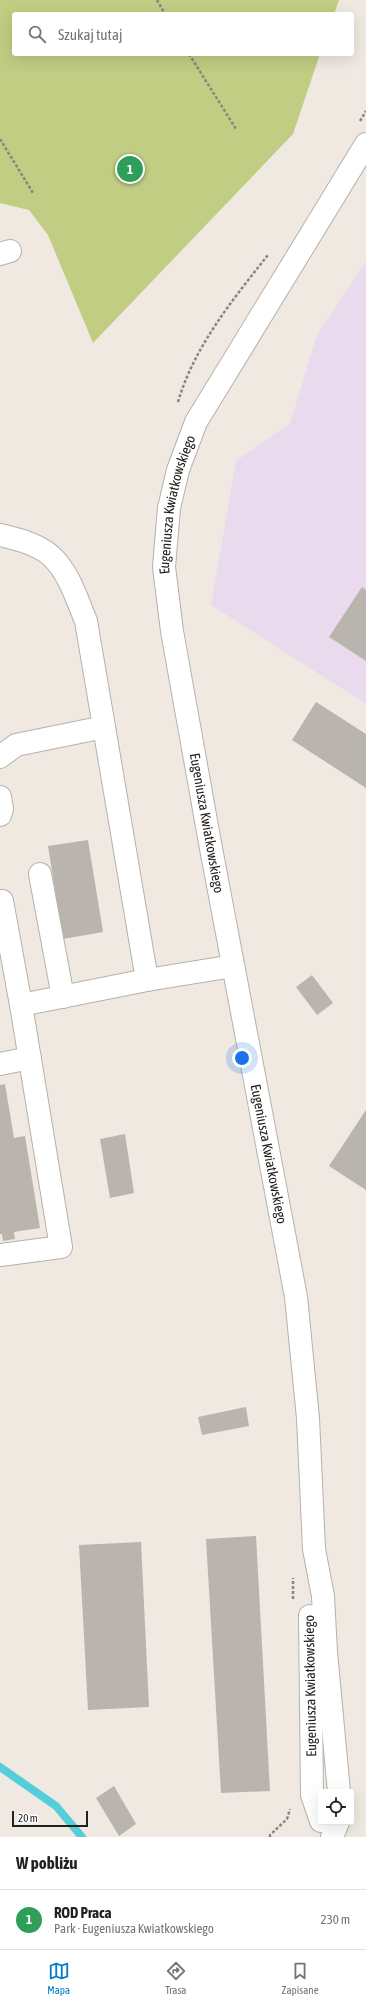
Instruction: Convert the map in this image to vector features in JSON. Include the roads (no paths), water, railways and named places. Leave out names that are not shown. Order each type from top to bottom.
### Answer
[{"type":"street","name":"Eugeniusza Kwiatkowskiego","points":[[339,1789],[326,1652],[323,1596],[314,1550],[308,1418],[296,1297],[233,966],[172,631],[164,567],[169,508],[178,470],[196,422],[366,144]]},
{"type":"street","points":[[0,535],[26,542],[51,555],[64,573],[86,621],[147,980]]},
{"type":"street","points":[[0,757],[16,745],[104,727]]},
{"type":"street","points":[[0,797],[2,809],[0,815]]},
{"type":"street","points":[[40,874],[63,997]]},
{"type":"street","points":[[0,1255],[61,1247],[21,1005],[1,898]]},
{"type":"street","points":[[21,1005],[147,980],[233,966]]},
{"type":"street","points":[[0,1064],[30,1058]]},
{"type":"street","name":"Eugeniusza Kwiatkowskiego","points":[[314,1550],[309,1580],[312,1795],[318,1812]]},
{"type":"street","name":"Eugeniusza Kwiatkowskiego","points":[[322,1825],[327,1837]]},
{"type":"street","points":[[332,1837],[337,1825]]},
{"type":"waterway","points":[[0,1767],[56,1806],[82,1837]]},
{"type":"place","name":"ROD Praca","points":[[130,169]]}]
